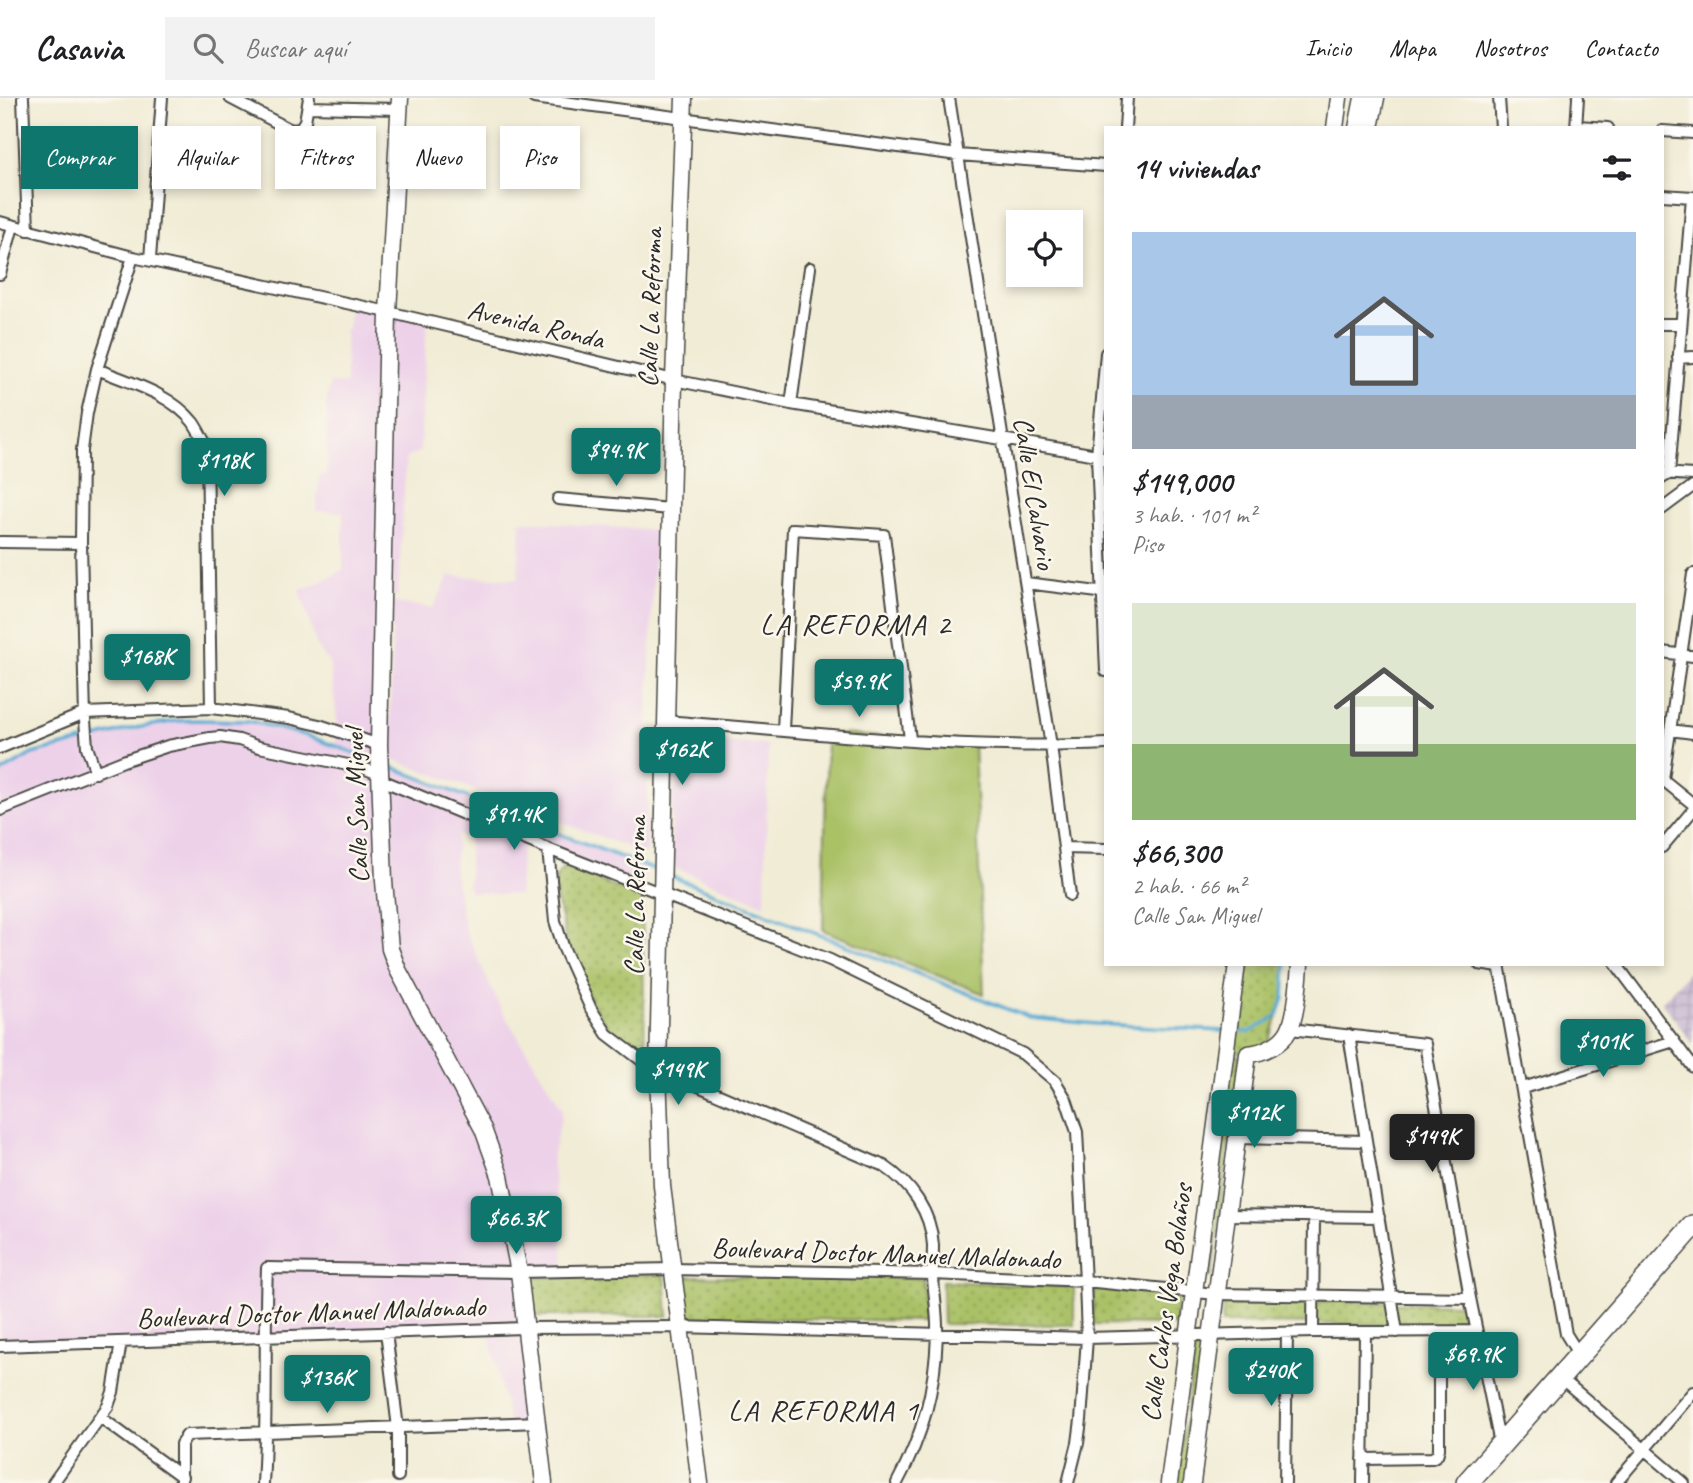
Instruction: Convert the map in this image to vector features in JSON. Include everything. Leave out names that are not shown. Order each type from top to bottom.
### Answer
[{"type":"highway","points":[[1467,1483],[1693,1226]]},
{"type":"highway","points":[[1482,1483],[1693,1245]]},
{"type":"street","points":[[23,98],[28,230]]},
{"type":"street","points":[[150,259],[162,98]]},
{"type":"street","points":[[230,98],[291,130],[300,129],[305,121],[308,103],[400,104]]},
{"type":"street","points":[[534,98],[571,100],[958,155],[1104,166]]},
{"type":"street","name":"Calle La Reforma","points":[[684,98],[670,509],[658,1069],[662,1186],[700,1483]]},
{"type":"street","name":"Calle El Calvario","points":[[949,98],[1051,746],[1070,895]]},
{"type":"street","points":[[1125,126],[1127,98]]},
{"type":"street","points":[[1335,126],[1339,98]]},
{"type":"street","points":[[1357,126],[1363,98]]},
{"type":"street","points":[[1370,126],[1376,98]]},
{"type":"street","points":[[1499,98],[1501,126]]},
{"type":"street","points":[[1576,126],[1578,98]]},
{"type":"street","name":"Calle San Miguel","points":[[400,104],[388,312],[379,747],[384,881],[390,949],[398,970],[490,1144],[500,1176],[519,1272],[544,1483]]},
{"type":"street","points":[[1664,131],[1693,133]]},
{"type":"street","points":[[1664,195],[1693,197],[1689,281],[1681,324],[1666,475],[1693,475]]},
{"type":"street","name":"Avenida Ronda","points":[[0,222],[133,257],[388,312],[674,380],[791,404],[1004,438],[1102,458]]},
{"type":"street","points":[[0,274],[13,226]]},
{"type":"street","points":[[95,770],[87,747],[85,717],[82,450],[97,369],[133,257]]},
{"type":"street","points":[[791,404],[810,268]]},
{"type":"street","points":[[1664,324],[1681,324]]},
{"type":"street","points":[[1678,358],[1693,357]]},
{"type":"street","points":[[97,369],[153,392],[175,405],[193,422],[206,446],[211,708]]},
{"type":"street","points":[[1026,583],[1104,592],[1104,406]]},
{"type":"street","points":[[1664,508],[1693,486]]},
{"type":"street","points":[[558,499],[670,509]]},
{"type":"street","points":[[783,730],[793,529],[884,536],[910,739]]},
{"type":"street","points":[[0,542],[81,542]]},
{"type":"street","points":[[1664,772],[1670,730],[1687,655],[1693,574]]},
{"type":"street","points":[[1664,652],[1687,655]]},
{"type":"street","points":[[0,748],[85,717],[211,708],[289,718],[319,725],[379,747]]},
{"type":"street","points":[[665,721],[910,739],[1051,746],[1104,744]]},
{"type":"street","points":[[1670,730],[1693,733]]},
{"type":"street","points":[[0,810],[95,770],[168,746],[220,737],[363,768],[548,849],[661,891],[830,960],[1012,1048],[1055,1081],[1066,1099],[1077,1132],[1087,1338],[1078,1443],[1068,1483]]},
{"type":"street","points":[[1664,780],[1693,804]]},
{"type":"street","points":[[1664,845],[1693,810]]},
{"type":"street","points":[[1064,848],[1104,849]]},
{"type":"street","points":[[548,849],[555,921],[590,1009],[607,1034],[633,1056],[658,1069],[884,1166],[900,1177],[915,1195],[929,1224],[933,1243],[937,1333],[927,1416],[911,1457],[897,1483]]},
{"type":"street","name":"Calle Carlos Vega Bolaños","points":[[1169,1483],[1237,966]]},
{"type":"street","points":[[1228,1037],[1248,1054],[1261,1053],[1280,1041],[1290,1029],[1300,966]]},
{"type":"street","points":[[1499,966],[1566,1334],[1579,1355]]},
{"type":"street","points":[[1618,966],[1693,1067]]},
{"type":"street","points":[[1290,1029],[1426,1044],[1470,1298],[1501,1446]]},
{"type":"street","points":[[1349,1035],[1397,1332]]},
{"type":"street","points":[[1523,1088],[1674,1041]]},
{"type":"street","name":"Calle Carlos Vega Bolaños","points":[[1192,1483],[1248,1054]]},
{"type":"street","points":[[1237,1138],[1366,1141]]},
{"type":"street","points":[[1227,1215],[1379,1217]]},
{"type":"street","points":[[1313,1332],[1314,1216]]},
{"type":"street","name":"Boulevard Doctor Manuel Maldonado","points":[[264,1337],[267,1268],[519,1272],[672,1269],[933,1274],[1085,1282],[1216,1294],[1470,1298]]},
{"type":"street","name":"Boulevard Doctor Manuel Maldonado","points":[[0,1346],[525,1328],[678,1327],[1087,1338],[1477,1331]]},
{"type":"street","points":[[386,1332],[398,1428],[398,1476]]},
{"type":"street","points":[[1363,1483],[1365,1332]]},
{"type":"street","points":[[1285,1483],[1287,1333]]},
{"type":"street","points":[[263,1483],[266,1433],[264,1337]]},
{"type":"street","points":[[57,1482],[100,1417],[113,1392],[121,1342]]},
{"type":"street","points":[[1363,1459],[1432,1458],[1437,1455],[1439,1368]]},
{"type":"street","points":[[1569,1385],[1684,1483]]},
{"type":"street","points":[[1616,1483],[1693,1392]]},
{"type":"street","points":[[100,1417],[181,1480]]},
{"type":"street","points":[[181,1480],[181,1444],[187,1434],[538,1422]]},
{"type":"shaded area","points":[[349,303],[427,321],[420,451],[406,458],[398,596],[383,594],[380,762],[644,866],[644,887],[526,840],[521,855],[519,895],[469,892],[469,839],[457,835],[454,869],[465,930],[501,1009],[563,1110],[552,1158],[565,1267],[519,1272],[538,1422],[509,1423],[488,1329],[0,1346],[0,773],[32,754],[176,721],[249,721],[334,746],[339,732],[329,662],[317,647],[300,590],[330,578],[343,569],[343,512],[316,511],[319,475],[327,475],[326,405],[330,383],[346,384],[345,330],[348,330]]},
{"type":"shaded area","points":[[521,521],[655,530],[648,710],[647,854],[389,758],[393,603],[433,608],[449,576],[518,579]]},
{"type":"shaded area","points":[[673,739],[768,745],[765,905],[671,866]]},
{"type":"shaded area","points":[[1693,967],[1693,1044],[1662,1002]]},
{"type":"green space","points":[[827,733],[974,743],[984,994],[823,930]]},
{"type":"green space","points":[[563,867],[642,899],[645,1048],[613,1034],[590,1000],[568,948],[556,897],[555,879]]},
{"type":"green space","points":[[1237,966],[1286,966],[1284,998],[1269,1042],[1248,1054],[1226,1049]]},
{"type":"green space","points":[[1228,1054],[1240,1056],[1212,1277],[1199,1276]]},
{"type":"green space","points":[[665,1274],[668,1316],[528,1316],[527,1278]]},
{"type":"green space","points":[[684,1276],[923,1278],[924,1321],[687,1317]]},
{"type":"green space","points":[[942,1281],[1074,1287],[1074,1325],[943,1324]]},
{"type":"green space","points":[[1094,1288],[1179,1292],[1175,1325],[1093,1324]]},
{"type":"green space","points":[[1224,1299],[1460,1304],[1463,1325],[1222,1323]]},
{"type":"green space","points":[[1196,1339],[1207,1341],[1187,1483],[1177,1483]]},
{"type":"waterway","points":[[1678,471],[1693,460]]},
{"type":"waterway","points":[[0,773],[32,754],[135,728],[196,720],[249,721],[308,736],[374,760]]},
{"type":"waterway","points":[[385,764],[658,871]]},
{"type":"waterway","points":[[668,875],[1030,1018],[1224,1031]]},
{"type":"waterway","points":[[1232,1031],[1250,1032],[1277,1016],[1284,998],[1286,966]]},
{"type":"district","name":"LA REFORMA 2","points":[[856,624]]},
{"type":"district","name":"LA REFORMA 1","points":[[824,1410]]}]
